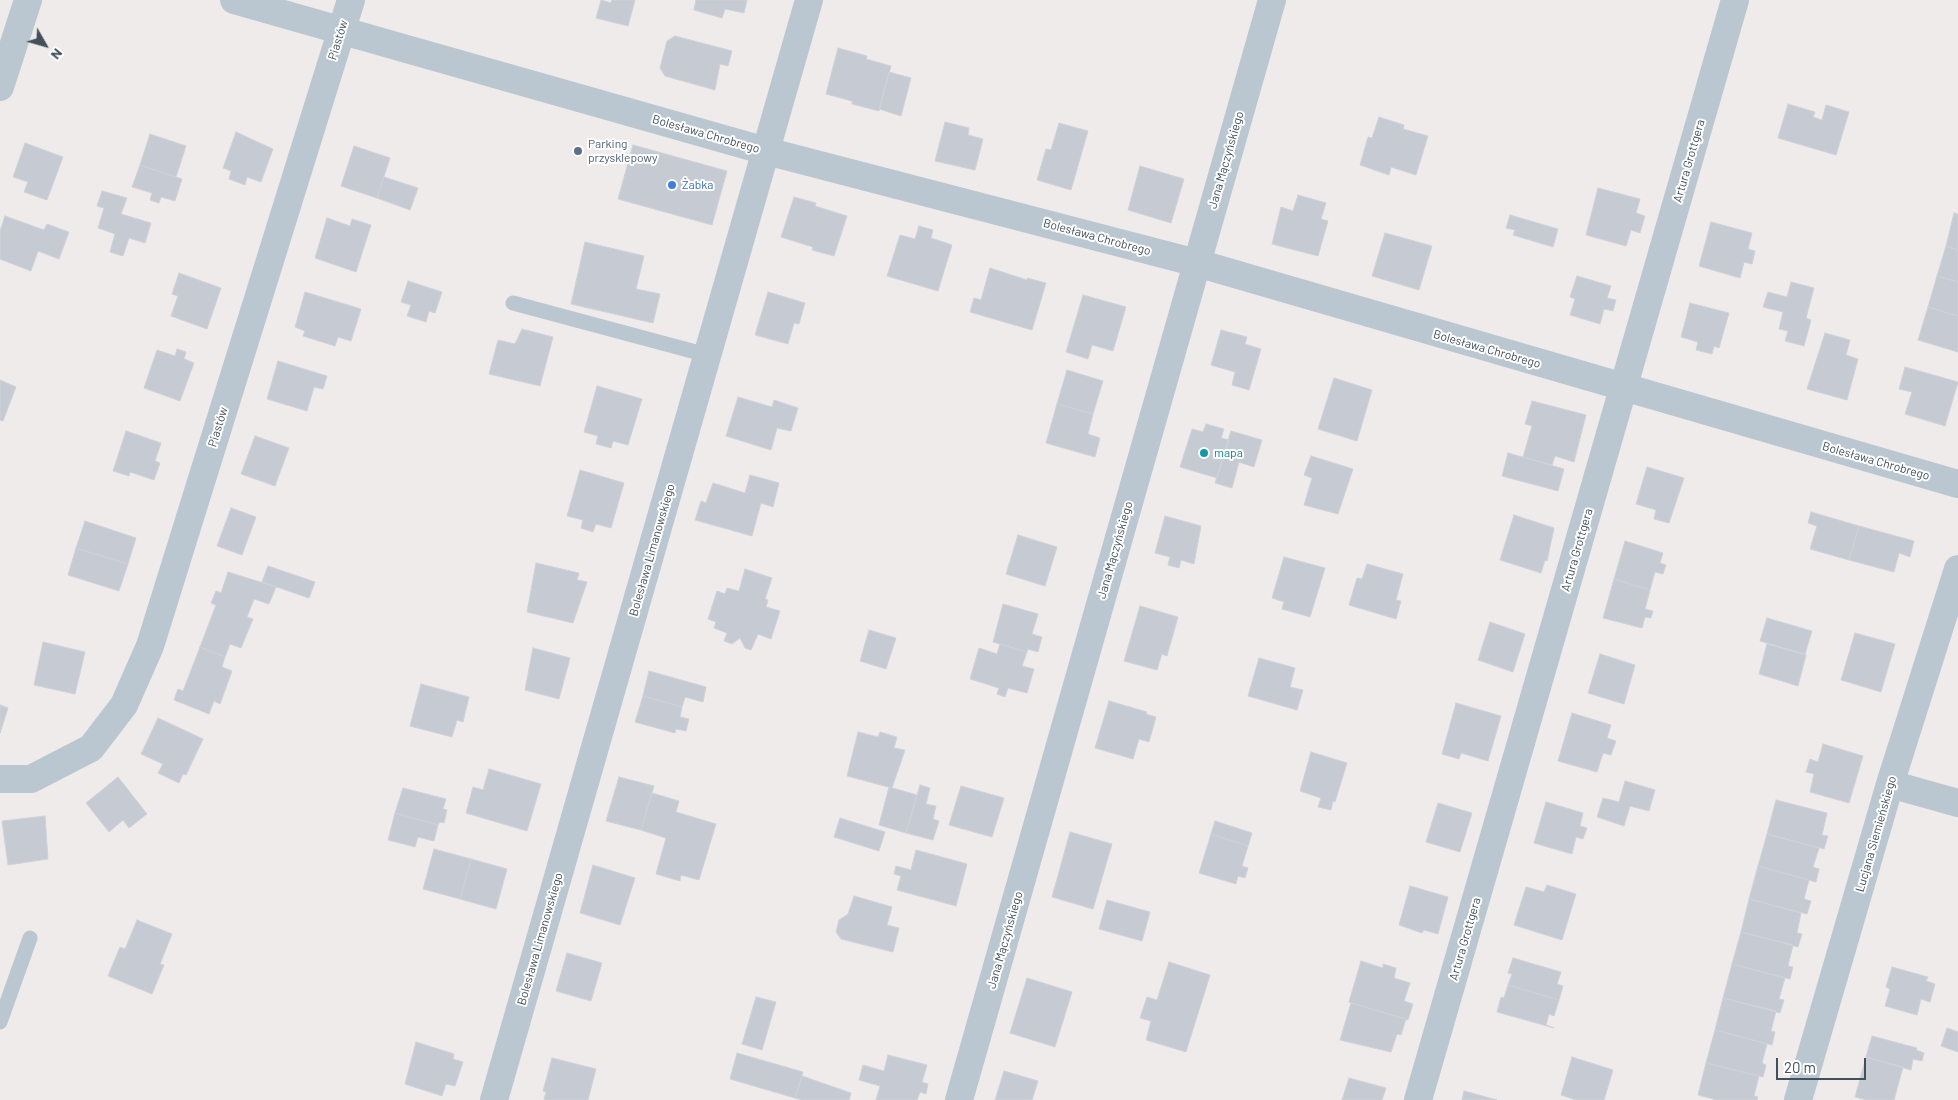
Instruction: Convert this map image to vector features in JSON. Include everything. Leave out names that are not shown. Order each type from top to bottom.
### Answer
[{"type":"street","points":[[0,87],[28,0]]},
{"type":"street","name":"Bolesława Chrobrego","points":[[234,0],[766,151],[1197,263],[1623,389],[1958,484]]},
{"type":"street","name":"Piastów","points":[[0,779],[31,779],[91,748],[124,705],[150,646],[351,0]]},
{"type":"street","name":"Bolesława Limanowskiego","points":[[494,1100],[809,0]]},
{"type":"street","name":"Jana Mączyńskiego","points":[[959,1100],[1272,0]]},
{"type":"street","name":"Artura Grottgera","points":[[1418,1100],[1735,0]]},
{"type":"street","name":"Lucjana Siemieńskiego","points":[[1798,1100],[1890,784],[1958,569]]},
{"type":"street","points":[[1890,784],[1958,803]]},
{"type":"lane","points":[[513,303],[708,355]]},
{"type":"lane","points":[[0,1022],[30,938]]},
{"type":"building","points":[[601,0],[611,3],[612,0],[635,0],[628,26],[596,18]]},
{"type":"building","points":[[696,0],[747,0],[744,13],[725,9],[722,18],[694,10]]},
{"type":"building","points":[[675,36],[732,51],[728,66],[720,64],[715,90],[665,76],[660,68],[667,41]]},
{"type":"building","points":[[838,48],[867,56],[866,59],[891,66],[879,111],[852,104],[852,101],[826,94]]},
{"type":"building","points":[[889,72],[911,78],[901,116],[879,109]]},
{"type":"building","points":[[1788,104],[1815,112],[1813,117],[1822,120],[1826,105],[1849,112],[1836,155],[1778,138]]},
{"type":"building","points":[[1379,117],[1404,125],[1403,129],[1428,136],[1416,175],[1391,167],[1389,175],[1360,165],[1368,137],[1372,138]]},
{"type":"building","points":[[945,122],[969,128],[968,135],[983,139],[975,170],[935,161]]},
{"type":"building","points":[[1059,123],[1088,131],[1071,190],[1037,180],[1046,149],[1051,150]]},
{"type":"building","points":[[236,132],[273,149],[261,182],[247,177],[245,185],[229,179],[231,171],[223,168]]},
{"type":"building","points":[[150,134],[186,146],[176,177],[140,165]]},
{"type":"building","points":[[25,143],[63,157],[47,200],[24,192],[28,182],[13,177]]},
{"type":"building","name":"Żabka","points":[[633,145],[727,171],[712,225],[618,199]]},
{"type":"building","points":[[354,146],[390,158],[377,198],[341,186]]},
{"type":"building","points":[[140,165],[182,179],[175,201],[161,197],[159,203],[150,200],[152,193],[132,187]]},
{"type":"building","points":[[1140,166],[1184,179],[1171,223],[1128,210]]},
{"type":"building","points":[[384,177],[418,188],[410,210],[377,198]]},
{"type":"building","points":[[1598,188],[1640,199],[1636,213],[1645,216],[1640,233],[1631,230],[1626,246],[1586,235]]},
{"type":"building","points":[[102,191],[127,198],[121,214],[151,223],[145,243],[129,238],[123,256],[110,252],[115,234],[98,228],[104,208],[97,206]]},
{"type":"building","points":[[1298,195],[1326,203],[1321,219],[1328,221],[1318,256],[1272,244],[1281,207],[1293,211]]},
{"type":"building","points":[[794,197],[816,203],[815,206],[847,216],[834,256],[812,250],[813,247],[781,237]]},
{"type":"building","points":[[1954,213],[1958,214],[1958,250],[1946,246]]},
{"type":"building","points":[[1510,215],[1558,229],[1553,247],[1513,235],[1515,230],[1506,228]]},
{"type":"building","points":[[5,216],[44,230],[47,224],[69,232],[59,259],[38,251],[31,271],[0,259],[0,231]]},
{"type":"building","points":[[327,218],[350,226],[352,219],[371,225],[356,272],[315,258]]},
{"type":"building","points":[[1711,222],[1752,233],[1748,249],[1755,251],[1752,264],[1744,262],[1740,278],[1699,266]]},
{"type":"building","points":[[919,226],[933,230],[931,238],[952,245],[938,291],[887,276],[900,235],[915,239]]},
{"type":"building","points":[[1385,233],[1432,246],[1419,290],[1372,276]]},
{"type":"building","points":[[585,242],[644,256],[636,289],[660,294],[653,323],[571,304]]},
{"type":"building","points":[[1946,246],[1958,250],[1958,282],[1937,276]]},
{"type":"building","points":[[990,268],[1027,280],[1027,278],[1046,283],[1032,330],[970,312],[974,298],[981,300]]},
{"type":"building","points":[[179,273],[221,288],[207,329],[171,316],[178,296],[172,294]]},
{"type":"building","points":[[1577,276],[1611,286],[1607,298],[1616,300],[1613,311],[1604,309],[1600,324],[1570,315],[1575,299],[1570,297]]},
{"type":"building","points":[[1937,276],[1958,282],[1958,316],[1928,307]]},
{"type":"building","points":[[408,281],[442,292],[435,313],[429,311],[426,322],[407,316],[411,305],[401,302]]},
{"type":"building","points":[[1791,282],[1814,288],[1806,318],[1811,320],[1804,346],[1785,341],[1788,331],[1779,329],[1783,312],[1763,307],[1768,292],[1787,297]]},
{"type":"building","points":[[305,292],[361,309],[351,341],[338,337],[335,346],[303,336],[305,331],[295,327]]},
{"type":"building","points":[[768,292],[805,303],[799,324],[794,323],[788,344],[755,335]]},
{"type":"building","points":[[1083,295],[1126,307],[1113,351],[1092,345],[1088,359],[1066,352]]},
{"type":"building","points":[[1690,303],[1729,313],[1719,348],[1714,346],[1712,354],[1696,350],[1698,342],[1681,337]]},
{"type":"building","points":[[1928,307],[1958,316],[1958,352],[1918,340]]},
{"type":"building","points":[[522,329],[553,337],[540,386],[489,374],[498,340],[515,344]]},
{"type":"building","points":[[1221,330],[1247,337],[1245,344],[1261,349],[1249,390],[1232,385],[1235,372],[1211,365]]},
{"type":"building","points":[[1825,333],[1850,340],[1846,355],[1858,359],[1847,400],[1807,389]]},
{"type":"building","points":[[177,349],[186,352],[184,359],[194,363],[180,401],[144,388],[157,350],[175,356]]},
{"type":"building","points":[[278,361],[327,376],[323,389],[314,387],[307,411],[267,399]]},
{"type":"building","points":[[1905,367],[1958,382],[1945,426],[1905,414],[1912,392],[1899,389]]},
{"type":"building","points":[[1067,370],[1103,381],[1093,414],[1057,404]]},
{"type":"building","points":[[1334,378],[1372,390],[1357,441],[1318,429]]},
{"type":"building","points":[[0,380],[16,387],[3,421],[0,420]]},
{"type":"building","points":[[597,386],[642,399],[628,445],[613,441],[611,448],[596,444],[598,436],[584,432]]},
{"type":"building","points":[[738,397],[772,407],[774,400],[798,408],[791,431],[777,428],[771,450],[726,436]]},
{"type":"building","points":[[1532,401],[1586,415],[1574,462],[1555,456],[1552,465],[1523,457],[1532,426],[1525,424]]},
{"type":"building","points":[[1057,404],[1093,414],[1088,434],[1100,438],[1095,457],[1046,443]]},
{"type":"building","name":"mapa","points":[[1206,424],[1224,429],[1221,438],[1229,440],[1217,478],[1180,467],[1192,429],[1203,432]]},
{"type":"building","points":[[126,431],[161,443],[155,461],[160,463],[154,480],[130,472],[129,476],[113,471]]},
{"type":"building","points":[[1231,431],[1262,440],[1254,467],[1239,462],[1232,488],[1215,483]]},
{"type":"building","points":[[255,436],[289,448],[275,486],[241,474]]},
{"type":"building","points":[[1508,453],[1564,469],[1558,491],[1502,476]]},
{"type":"building","points":[[1311,456],[1353,469],[1338,514],[1304,505],[1312,478],[1304,475]]},
{"type":"building","points":[[1647,467],[1684,478],[1669,523],[1654,519],[1656,510],[1636,504]]},
{"type":"building","points":[[580,470],[624,483],[611,528],[596,524],[593,532],[581,528],[583,520],[567,516]]},
{"type":"building","points":[[750,475],[779,483],[773,507],[761,503],[752,536],[695,520],[701,501],[706,503],[713,483],[745,493]]},
{"type":"building","points":[[231,508],[256,517],[242,555],[217,546]]},
{"type":"building","points":[[1811,512],[1859,526],[1849,560],[1810,549],[1817,526],[1808,523]]},
{"type":"building","points":[[1514,515],[1554,528],[1547,561],[1545,560],[1541,573],[1500,560]]},
{"type":"building","points":[[1165,516],[1201,526],[1194,564],[1181,560],[1179,568],[1168,565],[1170,557],[1155,553]]},
{"type":"building","points":[[85,521],[136,538],[128,564],[76,548]]},
{"type":"building","points":[[1859,526],[1914,541],[1910,557],[1899,553],[1894,572],[1849,560]]},
{"type":"building","points":[[1018,535],[1057,547],[1045,586],[1006,574]]},
{"type":"building","points":[[1625,541],[1663,553],[1660,563],[1666,565],[1663,574],[1655,572],[1650,590],[1614,579]]},
{"type":"building","points":[[76,548],[128,564],[119,591],[68,575]]},
{"type":"building","points":[[1284,557],[1325,568],[1310,617],[1282,609],[1284,602],[1272,598]]},
{"type":"building","points":[[536,563],[579,573],[577,580],[587,582],[573,623],[527,612]]},
{"type":"building","points":[[1367,564],[1403,574],[1396,600],[1401,601],[1396,619],[1349,605],[1357,578],[1362,579]]},
{"type":"building","points":[[268,566],[315,582],[309,598],[262,582]]},
{"type":"building","points":[[745,569],[772,578],[765,599],[768,600],[766,607],[780,611],[771,639],[758,634],[751,650],[745,648],[740,638],[732,644],[724,641],[727,633],[714,628],[716,622],[708,619],[717,591],[725,594],[727,588],[739,591]]},
{"type":"building","points":[[228,572],[276,587],[269,604],[254,599],[247,617],[253,619],[241,648],[230,644],[225,657],[200,647],[216,605],[211,603],[216,591],[221,593]]},
{"type":"building","points":[[1614,579],[1650,590],[1645,609],[1653,611],[1651,618],[1645,617],[1642,628],[1603,618]]},
{"type":"building","points":[[1003,604],[1038,614],[1032,634],[1042,637],[1038,652],[1028,649],[1027,652],[993,642]]},
{"type":"building","points":[[1140,606],[1178,617],[1167,656],[1162,654],[1157,670],[1124,661]]},
{"type":"building","points":[[1767,618],[1812,631],[1805,654],[1760,641]]},
{"type":"building","points":[[1490,622],[1525,634],[1513,672],[1478,660]]},
{"type":"building","points":[[869,630],[896,638],[886,669],[860,661]]},
{"type":"building","points":[[1855,633],[1895,644],[1881,692],[1841,680]]},
{"type":"building","points":[[43,642],[85,652],[75,694],[34,685]]},
{"type":"building","points":[[1000,644],[1027,652],[1022,666],[1034,669],[1027,693],[1008,688],[1005,697],[997,694],[999,688],[970,679],[979,648],[997,654]]},
{"type":"building","points":[[1767,644],[1806,655],[1798,686],[1759,674]]},
{"type":"building","points":[[200,647],[225,657],[222,667],[232,671],[220,704],[214,701],[209,714],[174,700],[178,689],[183,691]]},
{"type":"building","points":[[533,648],[570,658],[559,699],[525,690]]},
{"type":"building","points":[[1600,654],[1635,665],[1624,704],[1588,693]]},
{"type":"building","points":[[1259,658],[1295,668],[1290,687],[1303,690],[1297,710],[1248,696]]},
{"type":"building","points":[[649,671],[706,687],[703,702],[685,697],[682,707],[643,696]]},
{"type":"building","points":[[421,684],[469,697],[463,722],[457,720],[452,737],[410,726]]},
{"type":"building","points":[[643,696],[682,707],[680,717],[689,719],[686,731],[676,729],[675,733],[635,722]]},
{"type":"building","points":[[1109,701],[1147,712],[1146,714],[1156,717],[1149,742],[1139,739],[1133,759],[1095,748]]},
{"type":"building","points":[[1456,703],[1501,716],[1488,761],[1461,753],[1459,759],[1442,754]]},
{"type":"building","points":[[0,705],[8,708],[0,733]]},
{"type":"building","points":[[1572,713],[1611,725],[1607,738],[1616,741],[1611,755],[1603,753],[1597,772],[1558,761]]},
{"type":"building","points":[[158,718],[203,739],[186,775],[183,774],[179,783],[158,773],[163,764],[141,754]]},
{"type":"building","points":[[858,732],[878,737],[880,732],[897,737],[894,748],[905,750],[892,788],[847,776]]},
{"type":"building","points":[[1823,744],[1863,756],[1849,803],[1810,792],[1814,774],[1806,772],[1810,759],[1818,762]]},
{"type":"building","points":[[1311,752],[1347,763],[1331,810],[1318,807],[1321,798],[1300,791]]},
{"type":"building","points":[[489,769],[541,784],[527,831],[466,813],[473,787],[483,790]]},
{"type":"building","points":[[118,777],[147,814],[129,828],[123,820],[109,832],[86,803]]},
{"type":"building","points":[[619,777],[654,786],[641,830],[606,821]]},
{"type":"building","points":[[1625,781],[1655,790],[1649,811],[1630,806],[1624,826],[1597,817],[1603,798],[1619,802]]},
{"type":"building","points":[[920,785],[930,788],[926,804],[936,806],[933,819],[939,821],[933,840],[906,833]]},
{"type":"building","points":[[961,786],[1004,798],[992,837],[949,825]]},
{"type":"building","points":[[889,787],[917,795],[906,833],[879,825]]},
{"type":"building","points":[[403,788],[446,799],[443,809],[447,810],[444,823],[440,822],[438,825],[395,813]]},
{"type":"building","points":[[652,793],[679,801],[676,812],[716,824],[699,880],[681,875],[680,881],[656,874],[666,838],[641,830]]},
{"type":"building","points":[[1776,800],[1827,813],[1822,835],[1828,836],[1824,849],[1767,834]]},
{"type":"building","points":[[1546,802],[1583,813],[1580,826],[1587,828],[1583,839],[1576,837],[1572,854],[1534,843]]},
{"type":"building","points":[[1438,803],[1472,813],[1460,852],[1426,842]]},
{"type":"building","points":[[395,813],[438,825],[434,841],[418,837],[415,847],[388,840]]},
{"type":"building","points":[[45,816],[48,859],[8,865],[2,821]]},
{"type":"building","points":[[840,818],[885,832],[879,851],[834,837]]},
{"type":"building","points":[[1215,821],[1252,833],[1248,846],[1211,834]]},
{"type":"building","points":[[1070,832],[1112,844],[1093,909],[1052,897]]},
{"type":"building","points":[[1211,834],[1248,846],[1242,866],[1248,868],[1245,878],[1238,876],[1236,884],[1199,873]]},
{"type":"building","points":[[1767,834],[1819,848],[1813,867],[1819,869],[1816,882],[1758,866]]},
{"type":"building","points":[[434,849],[471,859],[460,899],[423,889]]},
{"type":"building","points":[[916,850],[967,864],[956,906],[897,890],[901,876],[894,874],[896,866],[911,870]]},
{"type":"building","points":[[471,859],[507,869],[496,909],[460,899]]},
{"type":"building","points":[[593,865],[635,878],[620,925],[580,913]]},
{"type":"building","points":[[1758,866],[1809,880],[1804,899],[1811,901],[1807,914],[1749,899]]},
{"type":"building","points":[[1547,885],[1576,894],[1562,940],[1514,925],[1526,887],[1544,892]]},
{"type":"building","points":[[1410,886],[1448,897],[1438,934],[1424,930],[1422,933],[1399,925]]},
{"type":"building","points":[[854,896],[892,907],[887,925],[899,928],[893,952],[841,939],[836,932],[839,920],[848,914]]},
{"type":"building","points":[[1749,899],[1801,913],[1797,933],[1802,934],[1798,947],[1741,932]]},
{"type":"building","points":[[1107,900],[1150,912],[1142,941],[1099,929]]},
{"type":"building","points":[[137,920],[172,934],[160,964],[164,965],[152,994],[108,976],[120,947],[125,949]]},
{"type":"building","points":[[1741,932],[1793,945],[1788,966],[1793,967],[1790,979],[1732,964]]},
{"type":"building","points":[[567,953],[602,963],[591,1001],[556,991]]},
{"type":"building","points":[[1513,958],[1561,972],[1557,984],[1563,986],[1559,1000],[1508,985],[1512,974],[1508,973]]},
{"type":"building","points":[[1361,961],[1383,968],[1383,964],[1396,968],[1394,978],[1410,983],[1404,1001],[1413,1004],[1408,1020],[1349,1002]]},
{"type":"building","points":[[1169,962],[1210,975],[1186,1052],[1146,1040],[1151,1021],[1140,1018],[1147,997],[1157,1000]]},
{"type":"building","points":[[1732,964],[1785,978],[1779,999],[1784,1000],[1780,1013],[1723,998]]},
{"type":"building","points":[[1892,967],[1928,977],[1926,981],[1935,984],[1930,1002],[1921,999],[1917,1015],[1885,1006],[1890,989],[1886,987]]},
{"type":"building","points":[[1027,978],[1072,992],[1055,1047],[1010,1033]]},
{"type":"building","points":[[1508,985],[1559,1000],[1554,1016],[1549,1014],[1546,1025],[1554,1028],[1497,1012],[1501,997],[1504,998]]},
{"type":"building","points":[[756,997],[776,1002],[762,1050],[742,1044]]},
{"type":"building","points":[[1723,998],[1776,1011],[1771,1031],[1775,1032],[1772,1045],[1715,1030]]},
{"type":"building","points":[[1351,1003],[1406,1019],[1401,1035],[1397,1034],[1391,1052],[1340,1040]]},
{"type":"building","points":[[1947,1028],[1958,1032],[1958,1052],[1941,1046]]},
{"type":"building","points":[[1715,1030],[1767,1044],[1762,1063],[1766,1065],[1763,1077],[1706,1063]]},
{"type":"building","points":[[1872,1036],[1917,1048],[1916,1050],[1924,1053],[1922,1061],[1913,1059],[1911,1070],[1866,1057]]},
{"type":"building","points":[[416,1042],[454,1054],[453,1059],[463,1062],[455,1086],[446,1084],[442,1096],[405,1084]]},
{"type":"building","points":[[737,1053],[803,1072],[795,1098],[730,1079]]},
{"type":"building","points":[[888,1055],[927,1065],[922,1082],[928,1084],[926,1094],[920,1092],[917,1100],[876,1100],[880,1086],[859,1080],[863,1065],[884,1071]]},
{"type":"building","points":[[1572,1057],[1613,1070],[1604,1100],[1576,1100],[1561,1095]]},
{"type":"building","points":[[1866,1057],[1903,1067],[1894,1100],[1867,1100],[1855,1097]]},
{"type":"building","points":[[552,1058],[596,1069],[588,1100],[544,1100],[546,1092],[543,1091]]},
{"type":"building","points":[[1706,1063],[1759,1076],[1754,1096],[1758,1097],[1757,1100],[1717,1100],[1698,1095]]},
{"type":"building","points":[[1004,1071],[1038,1081],[1032,1100],[995,1100]]},
{"type":"building","points":[[802,1076],[851,1093],[849,1100],[802,1100],[795,1098]]},
{"type":"building","points":[[1349,1078],[1386,1088],[1382,1100],[1342,1100]]},
{"type":"building","points":[[1464,1091],[1497,1100],[1462,1100]]},
{"type":"place","name":"Parking przysklepowy","points":[[578,151]]},
{"type":"place","name":"Żabka","points":[[672,185]]},
{"type":"place","name":"mapa","points":[[1204,453]]}]
